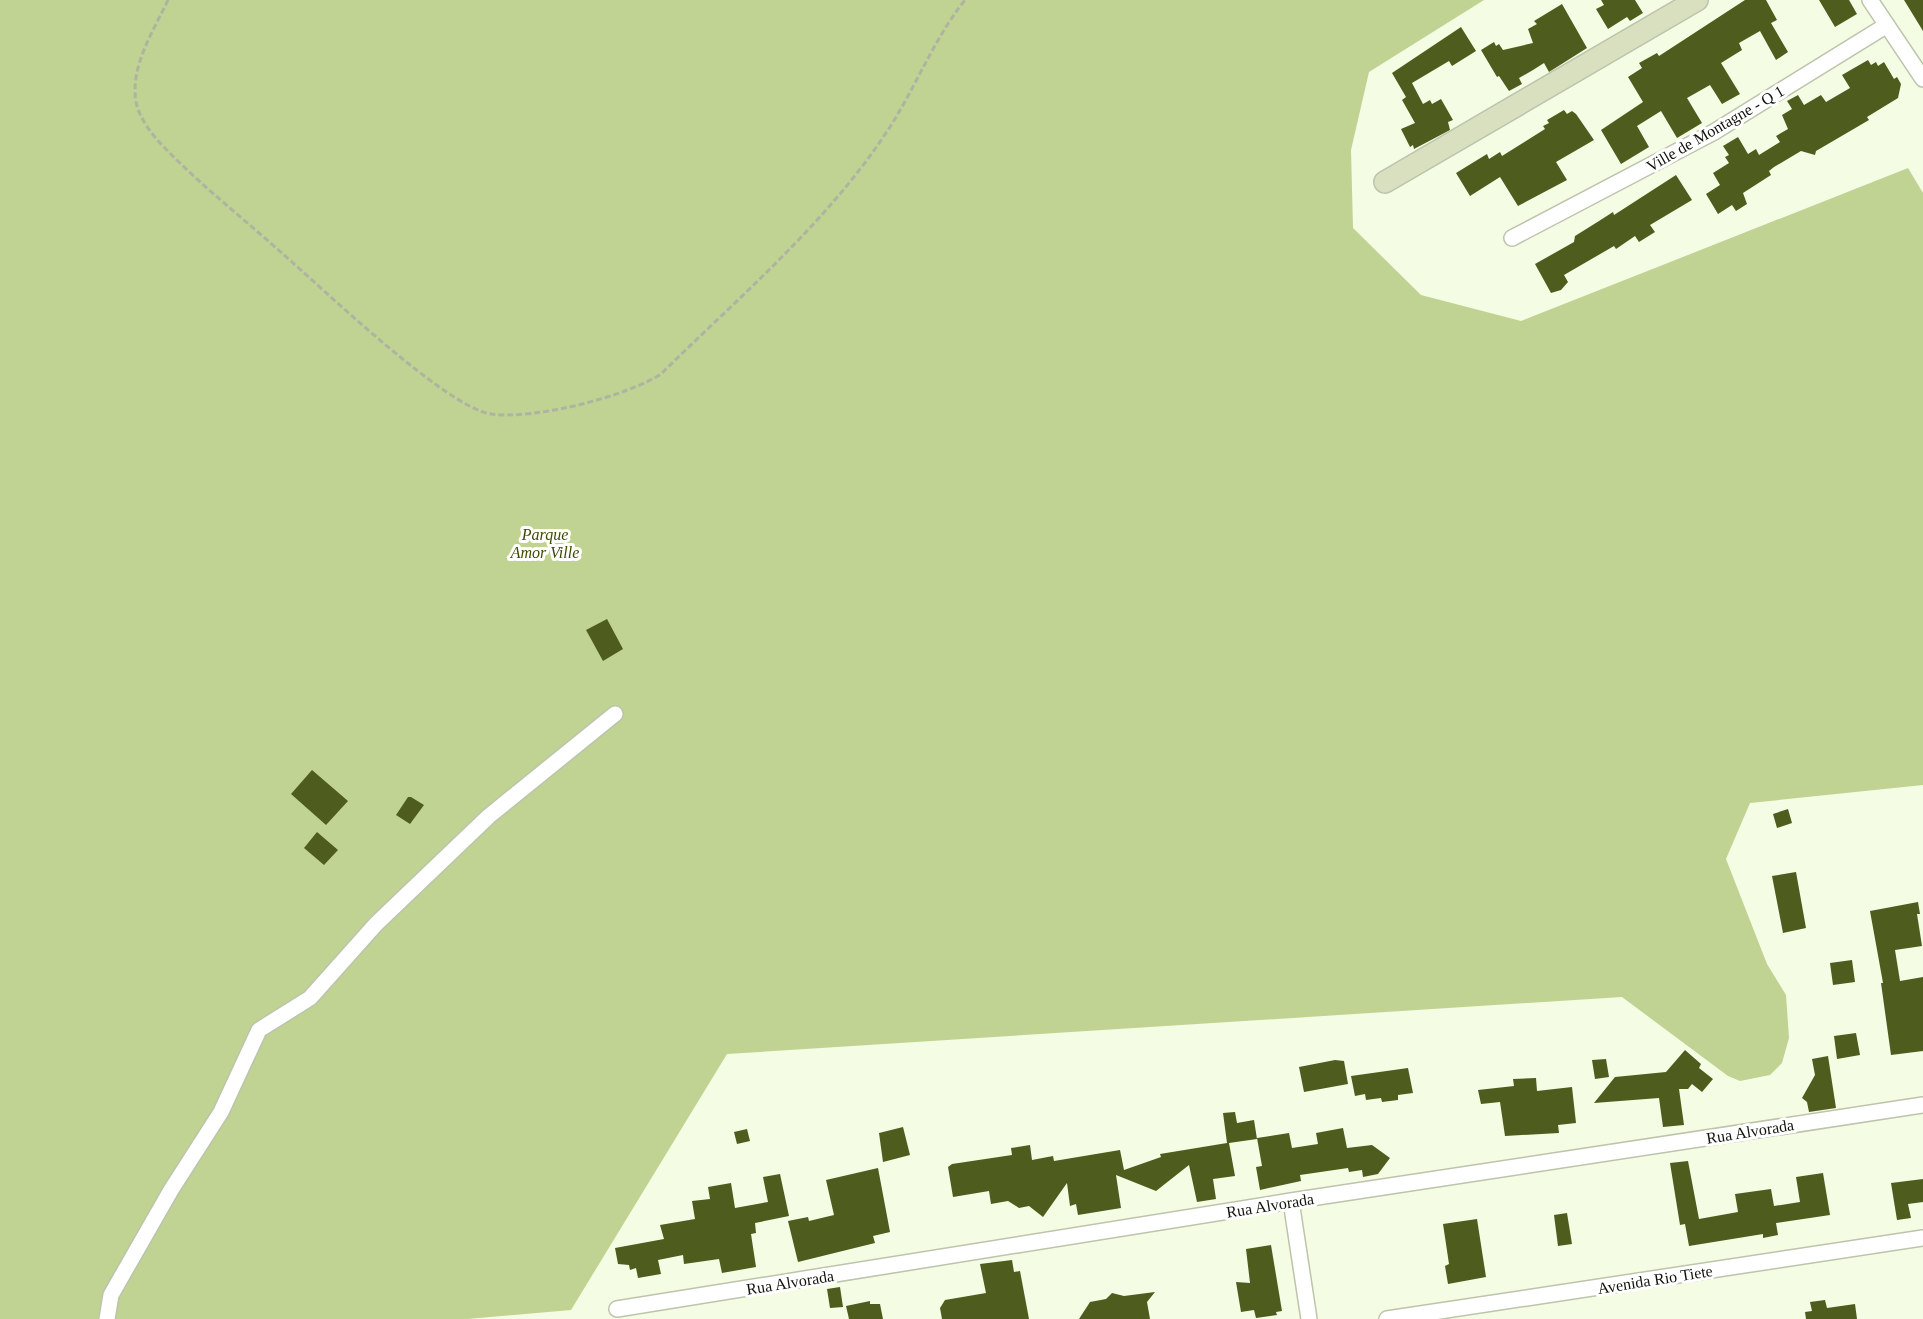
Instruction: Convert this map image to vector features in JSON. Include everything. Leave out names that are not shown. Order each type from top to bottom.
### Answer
[{"type":"street","points":[[1385,182],[1697,0]]},
{"type":"street","points":[[1870,0],[1923,79]]},
{"type":"street","name":"Ville de Montagne - Q 1","points":[[1512,238],[1714,132],[1887,26]]},
{"type":"street","points":[[107,1319],[111,1295],[171,1190],[221,1112],[259,1030],[310,998],[376,924],[489,816],[615,714]]},
{"type":"street","name":"Rua Alvorada","points":[[617,1309],[1923,1105]]},
{"type":"street","points":[[1291,1202],[1309,1319]]},
{"type":"street","name":"Avenida Rio Tiete","points":[[1387,1319],[1923,1238]]},
{"type":"path","points":[[168,0],[139,63],[135,80],[136,104],[142,119],[160,144],[402,357],[464,404],[490,414],[530,412],[608,398],[645,384],[661,374],[809,230],[888,129],[929,52],[965,0]]},
{"type":"green space","name":"Parque Amor Ville","points":[[0,0],[1484,0],[1369,72],[1351,150],[1353,228],[1421,295],[1521,321],[1908,168],[1923,193],[1923,785],[1750,803],[1726,859],[1767,964],[1786,995],[1789,1038],[1782,1063],[1770,1075],[1740,1081],[1728,1076],[1622,997],[727,1054],[571,1310],[467,1319],[0,1319]]},
{"type":"building","points":[[1601,0],[1635,0],[1643,13],[1630,21],[1627,17],[1608,29],[1596,9],[1604,5]]},
{"type":"building","points":[[1745,0],[1766,0],[1777,20],[1771,23],[1788,52],[1776,60],[1760,31],[1739,43],[1742,50],[1721,63],[1740,94],[1722,104],[1710,85],[1687,98],[1702,123],[1677,138],[1661,111],[1637,126],[1649,147],[1621,164],[1601,130],[1643,102],[1628,77],[1642,68],[1639,63],[1657,53],[1659,56]]},
{"type":"building","points":[[1819,0],[1849,0],[1857,14],[1835,27]]},
{"type":"building","points":[[1904,0],[1923,0],[1923,31]]},
{"type":"building","points":[[1562,4],[1587,48],[1549,72],[1544,63],[1519,78],[1522,84],[1509,91],[1499,76],[1497,77],[1481,50],[1494,42],[1496,46],[1499,44],[1503,50],[1533,43],[1528,29],[1537,24],[1534,21]]},
{"type":"building","points":[[1461,27],[1476,51],[1452,66],[1449,61],[1412,83],[1423,104],[1430,100],[1432,104],[1441,99],[1453,120],[1448,122],[1450,130],[1414,149],[1413,145],[1410,147],[1401,129],[1415,123],[1402,100],[1406,97],[1392,73]]},
{"type":"building","points":[[1868,60],[1871,65],[1876,62],[1878,66],[1884,62],[1894,79],[1897,77],[1901,84],[1898,98],[1867,117],[1869,120],[1816,151],[1815,155],[1801,151],[1774,167],[1769,171],[1771,175],[1743,193],[1747,204],[1736,211],[1732,205],[1718,214],[1706,194],[1720,185],[1713,173],[1729,163],[1725,157],[1729,155],[1723,146],[1738,137],[1748,154],[1756,149],[1759,155],[1780,142],[1776,136],[1788,129],[1782,115],[1792,109],[1787,101],[1798,95],[1804,105],[1821,95],[1826,102],[1850,88],[1842,75]]},
{"type":"building","points":[[1564,110],[1567,114],[1572,111],[1576,114],[1594,140],[1556,162],[1567,180],[1518,206],[1500,177],[1470,196],[1456,173],[1487,154],[1489,159],[1500,152],[1502,156],[1545,129],[1543,126],[1549,123],[1547,120]]},
{"type":"building","points":[[1676,175],[1692,200],[1650,225],[1655,232],[1639,242],[1635,236],[1616,249],[1614,246],[1564,275],[1568,282],[1561,290],[1551,293],[1535,264],[1574,242],[1575,236],[1613,212],[1614,215]]},
{"type":"building","points":[[607,619],[623,649],[603,661],[586,630]]},
{"type":"building","points":[[312,770],[348,801],[326,825],[291,794]]},
{"type":"building","points":[[408,797],[424,805],[410,824],[396,815]]},
{"type":"building","points":[[1788,809],[1792,823],[1777,828],[1773,814]]},
{"type":"building","points":[[317,832],[338,850],[324,865],[304,848]]},
{"type":"building","points":[[1796,872],[1806,928],[1783,933],[1772,876]]},
{"type":"building","points":[[1918,902],[1920,914],[1917,914],[1922,946],[1895,950],[1900,981],[1923,977],[1923,1051],[1891,1055],[1881,983],[1883,983],[1870,911]]},
{"type":"building","points":[[1852,960],[1855,982],[1833,985],[1830,963]]},
{"type":"building","points":[[1856,1033],[1860,1055],[1837,1059],[1834,1036]]},
{"type":"building","points":[[1685,1050],[1701,1064],[1699,1068],[1713,1079],[1702,1092],[1692,1084],[1688,1089],[1679,1089],[1684,1125],[1663,1127],[1659,1098],[1594,1103],[1615,1077],[1666,1072]]},
{"type":"building","points":[[1828,1056],[1836,1108],[1809,1112],[1807,1102],[1802,1098],[1815,1075],[1812,1059]]},
{"type":"building","points":[[1606,1059],[1609,1077],[1595,1079],[1592,1060]]},
{"type":"building","points":[[1335,1060],[1344,1061],[1348,1084],[1304,1092],[1299,1067]]},
{"type":"building","points":[[1408,1068],[1413,1093],[1398,1095],[1398,1100],[1382,1102],[1381,1098],[1366,1100],[1365,1094],[1355,1096],[1351,1076]]},
{"type":"building","points":[[1536,1078],[1537,1091],[1572,1087],[1576,1123],[1558,1125],[1559,1133],[1505,1136],[1500,1102],[1481,1104],[1478,1090],[1514,1086],[1513,1079]]},
{"type":"building","points":[[1235,1112],[1237,1123],[1254,1120],[1257,1139],[1229,1143],[1235,1176],[1213,1179],[1216,1199],[1197,1202],[1189,1165],[1156,1191],[1116,1175],[1121,1208],[1078,1215],[1076,1204],[1070,1206],[1067,1183],[1043,1217],[1029,1206],[1019,1208],[1008,1201],[991,1204],[989,1191],[953,1197],[948,1167],[952,1164],[1012,1155],[1011,1148],[1030,1145],[1032,1160],[1053,1156],[1054,1161],[1120,1150],[1124,1170],[1161,1157],[1160,1154],[1227,1143],[1223,1113]]},
{"type":"building","points":[[903,1127],[910,1155],[883,1162],[879,1133]]},
{"type":"building","points":[[1343,1128],[1347,1148],[1372,1145],[1390,1158],[1378,1174],[1363,1177],[1362,1170],[1349,1172],[1348,1168],[1300,1175],[1301,1181],[1260,1190],[1256,1167],[1262,1166],[1257,1138],[1289,1133],[1292,1148],[1318,1144],[1316,1133]]},
{"type":"building","points":[[747,1129],[750,1141],[737,1144],[734,1132]]},
{"type":"building","points":[[1688,1161],[1699,1219],[1738,1212],[1735,1194],[1771,1189],[1774,1206],[1800,1202],[1796,1177],[1823,1173],[1830,1215],[1776,1223],[1778,1235],[1763,1238],[1763,1234],[1689,1246],[1685,1224],[1680,1225],[1670,1163]]},
{"type":"building","points":[[878,1168],[890,1232],[873,1236],[875,1243],[798,1262],[788,1221],[808,1217],[809,1221],[834,1215],[826,1180]]},
{"type":"building","points":[[780,1174],[789,1216],[755,1223],[756,1233],[751,1234],[756,1267],[722,1273],[719,1259],[684,1264],[683,1255],[658,1260],[661,1274],[638,1278],[636,1268],[630,1270],[629,1265],[618,1264],[615,1248],[664,1239],[660,1225],[695,1219],[692,1201],[710,1199],[708,1187],[731,1183],[735,1208],[768,1202],[763,1177]]},
{"type":"building","points":[[1923,1179],[1923,1202],[1908,1204],[1911,1218],[1897,1220],[1891,1183]]},
{"type":"building","points":[[1567,1213],[1572,1244],[1558,1246],[1554,1215]]},
{"type":"building","points":[[1477,1219],[1486,1277],[1448,1284],[1445,1266],[1449,1264],[1443,1224]]},
{"type":"building","points":[[1271,1245],[1282,1311],[1276,1312],[1277,1315],[1256,1318],[1254,1310],[1241,1312],[1236,1282],[1250,1283],[1246,1249]]},
{"type":"building","points":[[1012,1260],[1014,1272],[1020,1271],[1029,1319],[942,1319],[940,1308],[945,1300],[986,1293],[980,1264]]},
{"type":"building","points":[[840,1287],[843,1307],[830,1308],[827,1289]]},
{"type":"building","points":[[1155,1292],[1147,1302],[1150,1319],[1079,1319],[1090,1302],[1106,1299],[1112,1293],[1124,1296]]},
{"type":"building","points":[[1825,1300],[1827,1308],[1855,1304],[1857,1319],[1806,1319],[1805,1312],[1812,1311],[1810,1302]]},
{"type":"building","points":[[870,1301],[870,1304],[880,1304],[883,1319],[849,1319],[846,1306]]}]
